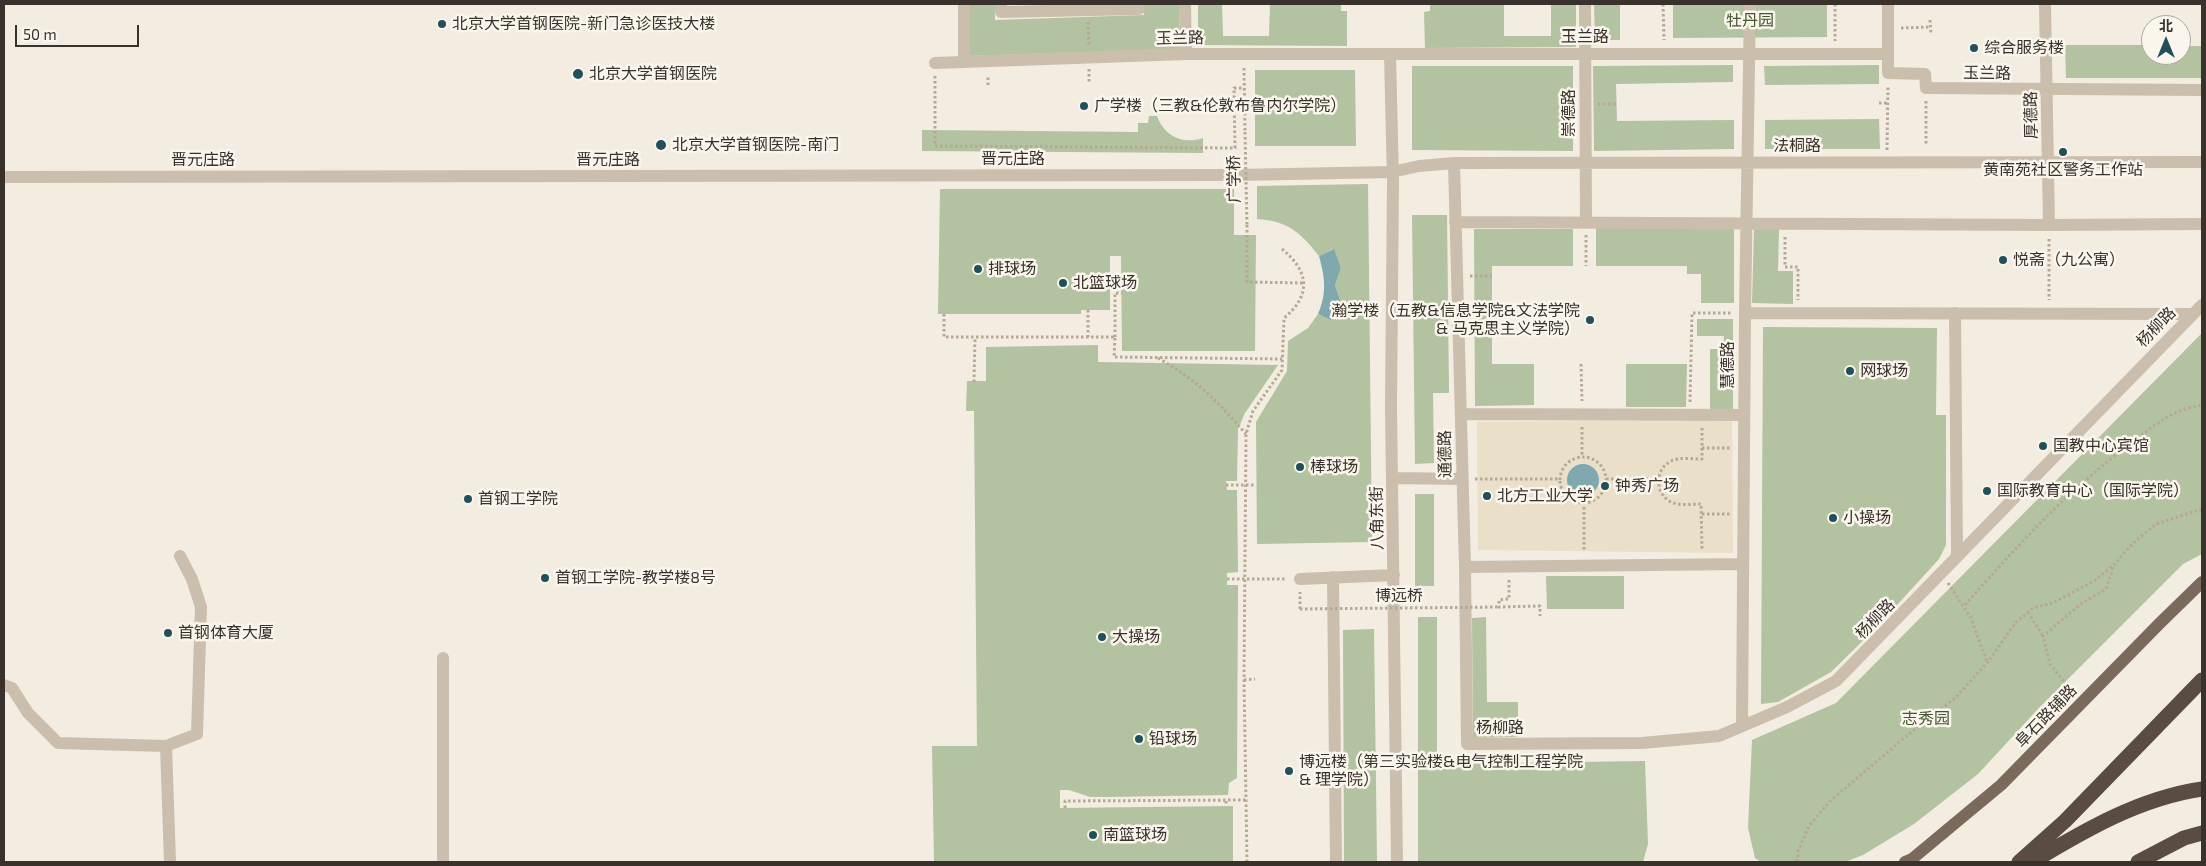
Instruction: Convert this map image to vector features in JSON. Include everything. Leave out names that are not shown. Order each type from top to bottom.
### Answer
[{"type":"highway","points":[[2019,862],[2065,821],[2202,680]]},
{"type":"highway","points":[[2032,862],[2070,840],[2135,807],[2174,793],[2202,789]]},
{"type":"highway","points":[[2142,860],[2184,838],[2202,833]]},
{"type":"main road","name":"阜石路辅路","points":[[1905,862],[1912,859],[2001,785],[2202,582]]},
{"type":"street","points":[[964,4],[964,62]]},
{"type":"street","points":[[1001,4],[1001,12],[1139,9],[1139,4]]},
{"type":"street","points":[[1185,4],[1186,54]]},
{"type":"street","name":"崇德路","points":[[1585,4],[1586,222]]},
{"type":"street","name":"慧德路","points":[[1742,726],[1745,313],[1750,4]]},
{"type":"street","points":[[1888,4],[1888,73],[1926,74],[1926,88]]},
{"type":"street","name":"厚德路","points":[[2045,4],[2049,225]]},
{"type":"street","name":"玉兰路","points":[[935,63],[1186,54],[1888,54]]},
{"type":"street","name":"八角东街","points":[[1390,55],[1397,862]]},
{"type":"street","name":"玉兰路","points":[[1926,88],[2202,90]]},
{"type":"street","name":"法桐路","points":[[1392,172],[1420,166],[1454,163],[2202,162]]},
{"type":"street","name":"通德路","points":[[1454,163],[1465,567],[1467,744]]},
{"type":"street","name":"晋元庄路","points":[[4,177],[1236,175],[1392,172]]},
{"type":"street","points":[[1455,222],[2202,224]]},
{"type":"street","name":"杨柳路","points":[[1467,744],[1642,743],[1719,736],[1787,707],[1836,681],[1889,629],[1957,556],[2202,305]]},
{"type":"street","points":[[1745,313],[2192,314]]},
{"type":"street","points":[[1955,313],[1957,556]]},
{"type":"street","points":[[1461,414],[1744,415]]},
{"type":"street","points":[[1393,478],[1462,479]]},
{"type":"street","points":[[4,685],[12,688],[28,713],[58,743],[166,746],[197,734],[201,608],[192,579],[180,556]]},
{"type":"street","points":[[1465,567],[1743,564]]},
{"type":"street","points":[[1300,579],[1394,575]]},
{"type":"street","points":[[1333,577],[1336,862]]},
{"type":"street","points":[[443,658],[443,862]]},
{"type":"street","points":[[166,746],[170,862]]},
{"type":"path","points":[[1664,4],[1664,54]]},
{"type":"path","points":[[1835,4],[1835,54]]},
{"type":"path","points":[[1930,20],[1930,34]]},
{"type":"path","points":[[1888,28],[1930,27]]},
{"type":"path","name":"广学桥","points":[[1244,54],[1248,282],[1304,283]]},
{"type":"path","points":[[935,63],[935,146],[1235,148],[1234,88],[1244,88]]},
{"type":"path","points":[[1886,162],[1888,73]]},
{"type":"path","points":[[1926,88],[1926,145]]},
{"type":"path","points":[[1879,103],[1888,103]]},
{"type":"path","points":[[1224,110],[1244,110]]},
{"type":"path","points":[[1586,222],[1586,266]]},
{"type":"path","points":[[1785,224],[1785,267],[1798,267],[1798,313]]},
{"type":"path","points":[[2049,225],[2049,314]]},
{"type":"path","points":[[1247,862],[1244,680],[1246,434],[1253,412],[1282,370],[1284,318],[1295,308],[1304,283],[1302,270],[1295,260],[1282,249]]},
{"type":"path","points":[[1457,276],[1492,276]]},
{"type":"path","points":[[1122,293],[1115,293],[1114,358],[1282,359]]},
{"type":"path","points":[[1088,310],[1088,337]]},
{"type":"path","points":[[1703,564],[1701,504],[1680,504],[1666,498],[1661,494],[1658,479],[1663,467],[1673,460],[1702,460],[1702,448],[1696,415],[1692,313],[1745,313]]},
{"type":"path","points":[[944,314],[944,338],[1115,337]]},
{"type":"path","points":[[974,382],[975,337]]},
{"type":"path","points":[[1158,358],[1203,386],[1246,434]]},
{"type":"path","points":[[1965,605],[2034,528],[2102,466],[2163,419],[2184,408],[2202,405]]},
{"type":"path","points":[[1702,448],[1744,448]]},
{"type":"path","points":[[1582,457],[1598,463],[1604,470],[1606,479],[1602,493],[1594,500],[1584,502],[1572,500],[1566,494],[1560,479],[1567,464],[1574,459],[1582,457]]},
{"type":"path","points":[[1462,479],[1560,479]]},
{"type":"path","points":[[1606,479],[1658,479]]},
{"type":"path","points":[[1226,485],[1256,485]]},
{"type":"path","points":[[1584,502],[1584,565]]},
{"type":"path","points":[[1797,862],[1798,851],[1809,826],[1830,802],[1909,734],[1955,698],[1988,662],[2016,622],[2033,608],[2053,603],[2086,586],[2114,564],[2132,544],[2156,524],[2202,509]]},
{"type":"path","points":[[1702,514],[1743,514]]},
{"type":"path","points":[[2043,636],[2082,602],[2106,588],[2114,564]]},
{"type":"path","points":[[1499,607],[1499,600],[1509,600],[1509,567]]},
{"type":"path","points":[[1941,573],[1965,605],[1988,662]]},
{"type":"path","points":[[1227,579],[1300,579]]},
{"type":"path","name":"博远桥","points":[[1300,609],[1540,606],[1540,616]]},
{"type":"path","points":[[2028,612],[2043,636],[2050,664],[2062,681],[2082,702]]},
{"type":"path","points":[[1244,680],[1255,679]]},
{"type":"path","points":[[1064,808],[1065,801],[1133,799],[1246,800]]},
{"type":"path","points":[[1226,801],[1226,806]]},
{"type":"green space","points":[[969,4],[995,4],[995,20],[1144,15],[1144,4],[1179,4],[1180,49],[969,56]]},
{"type":"green space","points":[[1198,4],[1222,4],[1223,36],[1269,36],[1270,4],[1341,4],[1341,11],[1347,11],[1347,46],[1198,45]]},
{"type":"green space","points":[[1430,4],[1504,5],[1504,36],[1551,36],[1551,4],[1576,4],[1576,47],[1425,48],[1424,12],[1430,11]]},
{"type":"green space","points":[[1594,4],[1620,4],[1620,40],[1595,40]]},
{"type":"green space","name":"牡丹园","points":[[1673,4],[1827,4],[1827,37],[1673,38]]},
{"type":"green space","points":[[2065,45],[2141,45],[2141,65],[2191,65],[2191,46],[2202,46],[2202,78],[2066,78]]},
{"type":"green space","points":[[1733,65],[1733,82],[1616,84],[1617,121],[1734,120],[1734,149],[1594,151],[1593,66]]},
{"type":"green space","points":[[1879,65],[1879,84],[1765,85],[1764,66]]},
{"type":"green space","points":[[1412,66],[1573,66],[1573,151],[1412,150]]},
{"type":"green space","points":[[1255,70],[1355,70],[1356,146],[1255,146]]},
{"type":"green space","points":[[1149,116],[1157,116],[1164,129],[1175,137],[1188,140],[1203,138],[1203,153],[922,151],[922,130],[1138,132],[1138,123],[1148,123]]},
{"type":"green space","points":[[1879,119],[1880,149],[1765,149],[1765,120]]},
{"type":"green space","points":[[1368,184],[1372,542],[1257,544],[1256,422],[1287,371],[1288,341],[1308,328],[1318,314],[1333,321],[1341,303],[1335,285],[1341,268],[1333,249],[1319,256],[1306,240],[1292,229],[1277,222],[1257,219],[1257,186]]},
{"type":"green space","points":[[940,189],[1234,189],[1234,235],[1256,235],[1255,351],[1122,351],[1121,256],[1110,256],[1110,310],[1081,310],[1081,314],[938,314]]},
{"type":"green space","points":[[1412,215],[1447,215],[1449,393],[1433,393],[1434,463],[1415,464]]},
{"type":"green space","points":[[1596,228],[1734,229],[1734,303],[1701,303],[1701,274],[1687,274],[1687,266],[1596,266]]},
{"type":"green space","points":[[1474,229],[1573,229],[1573,266],[1492,266],[1492,364],[1534,364],[1534,405],[1475,406]]},
{"type":"green space","points":[[1754,229],[1779,229],[1778,271],[1793,271],[1793,304],[1752,303]]},
{"type":"green space","points":[[1697,319],[1733,319],[1733,410],[1710,410],[1710,349],[1723,349],[1724,336],[1697,336]]},
{"type":"green space","points":[[1763,327],[1937,328],[1936,415],[1946,415],[1946,545],[1939,559],[1878,626],[1831,672],[1778,702],[1761,704]]},
{"type":"green space","name":"志秀园","points":[[2202,333],[2202,554],[2183,564],[2038,709],[1978,774],[1914,824],[1863,855],[1845,862],[1761,862],[1755,858],[1748,828],[1752,740],[1836,703]]},
{"type":"green space","name":"大操场","points":[[1098,345],[1098,362],[1278,365],[1245,413],[1238,429],[1237,481],[1226,481],[1227,490],[1237,490],[1238,572],[1227,573],[1227,585],[1238,585],[1237,778],[1229,783],[1228,795],[1090,797],[1069,790],[1060,790],[1060,808],[1233,806],[1233,862],[934,862],[932,746],[977,746],[974,411],[966,411],[967,381],[986,381],[986,347]]},
{"type":"green space","points":[[1626,364],[1687,364],[1686,407],[1626,407]]},
{"type":"green space","points":[[1415,494],[1434,494],[1434,586],[1415,586]]},
{"type":"green space","points":[[1546,576],[1624,576],[1624,609],[1547,609]]},
{"type":"green space","points":[[1418,617],[1437,617],[1437,764],[1645,761],[1648,844],[1643,862],[1418,862]]},
{"type":"green space","points":[[1486,617],[1487,702],[1518,702],[1518,737],[1473,738],[1472,618]]},
{"type":"green space","points":[[1374,629],[1377,862],[1344,862],[1343,630]]},
{"type":"shaded area","name":"钟秀广场","points":[[1732,420],[1733,553],[1478,550],[1477,422]]},
{"type":"water","points":[[1334,249],[1341,268],[1335,285],[1341,303],[1333,321],[1318,314],[1324,292],[1323,271],[1319,256]]},
{"type":"water","points":[[1583,464],[1589,465],[1594,469],[1598,474],[1598,486],[1594,491],[1589,495],[1583,496],[1577,495],[1572,491],[1568,486],[1567,480],[1568,474],[1572,469],[1577,465]]},
{"type":"place","name":"北京大学首钢医院-新门急诊医技大楼","points":[[442,24]]},
{"type":"place","name":"综合服务楼","points":[[1974,48]]},
{"type":"place","name":"北京大学首钢医院","points":[[578,74]]},
{"type":"place","name":"广学楼（三教&伦敦布鲁内尔学院）","points":[[1084,106]]},
{"type":"place","name":"北京大学首钢医院-南门","points":[[661,145]]},
{"type":"place","name":"黄南苑社区警务工作站","points":[[2063,152]]},
{"type":"place","name":"悦斋（九公寓）","points":[[2003,260]]},
{"type":"place","name":"排球场","points":[[978,269]]},
{"type":"place","name":"北篮球场","points":[[1063,283]]},
{"type":"place","name":"瀚学楼（五教&信息学院&文法学院 & 马克思主义学院）","points":[[1590,320]]},
{"type":"place","name":"网球场","points":[[1850,371]]},
{"type":"place","name":"国教中心宾馆","points":[[2043,446]]},
{"type":"place","name":"棒球场","points":[[1300,467]]},
{"type":"place","name":"钟秀广场","points":[[1605,486]]},
{"type":"place","name":"国际教育中心（国际学院）","points":[[1987,491]]},
{"type":"place","name":"北方工业大学","points":[[1487,496]]},
{"type":"place","name":"首钢工学院","points":[[468,499]]},
{"type":"place","name":"小操场","points":[[1833,518]]},
{"type":"place","name":"首钢工学院-教学楼8号","points":[[545,578]]},
{"type":"place","name":"首钢体育大厦","points":[[168,633]]},
{"type":"place","name":"大操场","points":[[1102,637]]},
{"type":"place","name":"铅球场","points":[[1139,739]]},
{"type":"place","name":"博远楼（第三实验楼&电气控制工程学院 & 理学院）","points":[[1289,771]]},
{"type":"place","name":"南篮球场","points":[[1093,835]]}]
